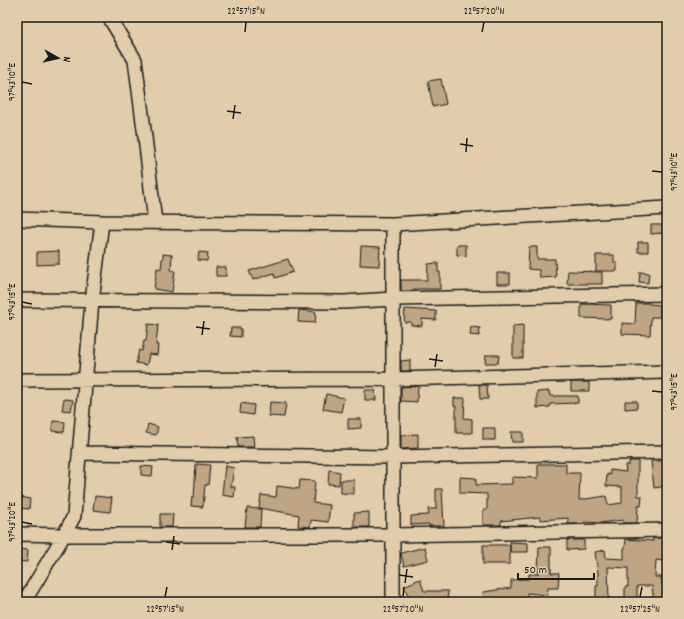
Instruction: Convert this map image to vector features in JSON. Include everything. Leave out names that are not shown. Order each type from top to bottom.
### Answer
[{"type":"street","points":[[108,17],[135,60],[155,222]]},
{"type":"street","points":[[17,219],[102,222],[393,224],[667,208]]},
{"type":"street","points":[[24,602],[74,516],[92,301],[102,222]]},
{"type":"street","points":[[393,224],[393,602]]},
{"type":"street","points":[[17,300],[344,302],[393,299],[667,294]]},
{"type":"street","points":[[17,380],[393,378],[667,372]]},
{"type":"street","points":[[80,453],[393,457],[667,452]]},
{"type":"street","points":[[17,534],[392,535],[667,530]]},
{"type":"building","points":[[441,79],[446,104],[433,107],[428,81]]},
{"type":"building","points":[[651,225],[662,225],[663,233],[651,234]]},
{"type":"building","points":[[638,242],[648,242],[648,252],[638,252]]},
{"type":"building","points":[[457,245],[466,245],[466,256],[457,255]]},
{"type":"building","points":[[361,246],[380,247],[379,266],[360,265]]},
{"type":"building","points":[[529,247],[537,247],[537,259],[555,259],[556,277],[540,278],[539,270],[528,269]]},
{"type":"building","points":[[59,251],[59,264],[37,265],[37,252]]},
{"type":"building","points":[[199,252],[208,253],[207,261],[198,260]]},
{"type":"building","points":[[163,254],[172,255],[171,270],[175,271],[172,292],[154,289],[157,268],[161,269]]},
{"type":"building","points":[[596,255],[614,255],[614,263],[617,263],[617,271],[596,271]]},
{"type":"building","points":[[288,259],[293,272],[275,278],[274,273],[253,280],[249,271]]},
{"type":"building","points":[[438,263],[438,272],[440,272],[440,289],[414,289],[414,291],[401,291],[401,280],[427,280],[428,264]]},
{"type":"building","points":[[216,267],[226,267],[226,276],[216,276]]},
{"type":"building","points":[[568,271],[602,272],[602,284],[567,284]]},
{"type":"building","points":[[640,272],[649,273],[648,283],[639,282]]},
{"type":"building","points":[[497,273],[510,273],[510,284],[497,284]]},
{"type":"building","points":[[636,303],[660,305],[660,317],[651,317],[650,335],[622,334],[622,323],[635,324]]},
{"type":"building","points":[[581,304],[611,305],[611,319],[581,318]]},
{"type":"building","points":[[405,309],[436,311],[436,320],[422,319],[422,326],[411,325],[411,322],[404,322]]},
{"type":"building","points":[[299,310],[316,312],[315,323],[298,322]]},
{"type":"building","points":[[148,324],[158,325],[156,345],[158,345],[157,355],[149,354],[147,365],[136,363],[139,350],[142,351],[144,341],[146,341]]},
{"type":"building","points":[[523,325],[523,358],[513,358],[513,326]]},
{"type":"building","points":[[471,327],[480,328],[479,336],[470,335]]},
{"type":"building","points":[[231,328],[241,328],[241,337],[230,336]]},
{"type":"building","points":[[486,355],[499,355],[498,363],[485,363]]},
{"type":"building","points":[[410,360],[410,371],[401,371],[401,361]]},
{"type":"building","points":[[571,382],[589,382],[589,391],[571,391]]},
{"type":"building","points":[[479,385],[487,385],[488,399],[480,399]]},
{"type":"building","points":[[418,386],[417,402],[401,401],[401,387]]},
{"type":"building","points":[[365,390],[375,390],[376,400],[365,400]]},
{"type":"building","points":[[549,391],[550,396],[578,396],[578,403],[550,404],[550,407],[537,408],[537,392]]},
{"type":"building","points":[[326,394],[344,398],[341,412],[323,409]]},
{"type":"building","points":[[454,398],[465,398],[464,418],[472,419],[472,433],[456,433],[456,406],[454,406]]},
{"type":"building","points":[[64,399],[73,400],[71,411],[62,410]]},
{"type":"building","points":[[625,401],[637,401],[637,408],[625,409]]},
{"type":"building","points":[[270,402],[286,403],[284,417],[269,416]]},
{"type":"building","points":[[241,403],[254,405],[253,415],[240,413]]},
{"type":"building","points":[[348,419],[361,419],[361,428],[348,429]]},
{"type":"building","points":[[53,421],[65,422],[64,432],[52,431]]},
{"type":"building","points":[[148,424],[158,427],[156,435],[146,433]]},
{"type":"building","points":[[483,428],[495,428],[495,440],[483,440]]},
{"type":"building","points":[[511,432],[523,432],[523,442],[512,442]]},
{"type":"building","points":[[418,434],[418,448],[401,449],[401,435]]},
{"type":"building","points":[[253,436],[254,447],[238,447],[237,437]]},
{"type":"building","points":[[629,461],[638,461],[638,496],[642,496],[641,506],[638,506],[637,523],[623,523],[623,520],[600,523],[584,522],[584,524],[568,524],[568,518],[540,520],[540,517],[501,521],[501,525],[483,525],[483,510],[487,510],[487,494],[460,493],[460,477],[476,478],[476,485],[512,484],[512,477],[538,478],[538,464],[566,464],[566,473],[580,473],[579,500],[606,496],[608,505],[622,503],[622,487],[606,486],[607,474],[610,475],[610,470],[626,472],[625,465],[629,465]]},
{"type":"building","points":[[651,461],[663,461],[663,468],[666,468],[667,486],[654,488]]},
{"type":"building","points":[[196,464],[210,465],[208,485],[205,485],[203,507],[191,506],[192,496],[194,497]]},
{"type":"building","points":[[141,466],[153,467],[152,476],[141,475]]},
{"type":"building","points":[[225,466],[234,468],[231,487],[235,487],[234,497],[222,495]]},
{"type":"building","points":[[329,470],[340,472],[339,485],[328,484]]},
{"type":"building","points":[[300,480],[315,481],[313,503],[330,505],[328,522],[311,520],[310,527],[298,526],[299,515],[259,508],[261,495],[276,497],[277,486],[299,489]]},
{"type":"building","points":[[341,480],[354,480],[354,494],[341,493]]},
{"type":"building","points":[[436,489],[442,489],[444,526],[429,526],[429,524],[411,525],[411,516],[429,515],[428,509],[436,509]]},
{"type":"building","points":[[95,496],[112,498],[110,512],[93,510]]},
{"type":"building","points":[[21,497],[30,499],[29,509],[19,508]]},
{"type":"building","points":[[247,508],[261,509],[260,527],[245,527]]},
{"type":"building","points":[[369,512],[369,527],[354,527],[354,513]]},
{"type":"building","points":[[160,514],[173,514],[172,527],[160,527]]},
{"type":"building","points":[[653,538],[665,538],[664,561],[656,560],[655,577],[661,577],[665,601],[654,602],[652,586],[637,586],[637,602],[625,602],[625,587],[628,587],[628,568],[608,567],[609,602],[596,602],[598,573],[595,552],[605,550],[606,558],[624,559],[626,539],[653,541]]},
{"type":"building","points":[[567,540],[584,540],[584,549],[567,550]]},
{"type":"building","points":[[510,542],[528,543],[528,552],[510,552]]},
{"type":"building","points":[[483,545],[510,545],[510,564],[483,564]]},
{"type":"building","points":[[425,547],[428,560],[404,566],[401,553]]},
{"type":"building","points":[[539,547],[551,547],[551,573],[559,573],[558,588],[548,588],[547,595],[527,593],[527,602],[484,602],[483,592],[511,588],[511,580],[529,579],[529,574],[538,574]]},
{"type":"building","points":[[17,549],[28,550],[27,562],[17,561]]},
{"type":"building","points":[[420,579],[424,591],[448,591],[447,602],[411,602],[404,586]]}]
